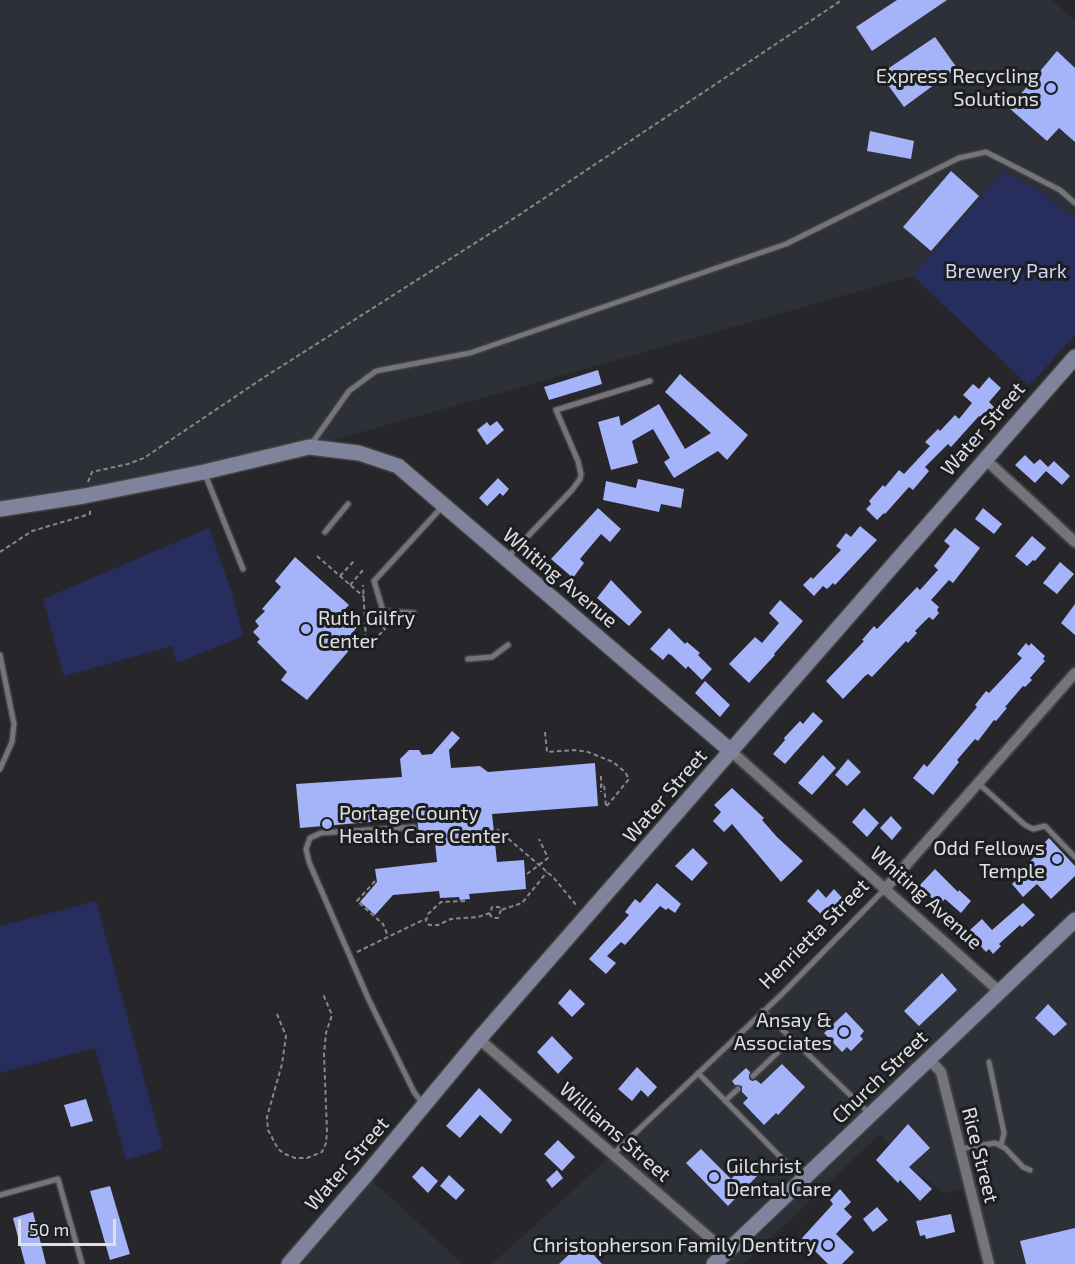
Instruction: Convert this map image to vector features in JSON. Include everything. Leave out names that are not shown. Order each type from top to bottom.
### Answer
[{"type":"street","name":"Water Street","points":[[289,1264],[479,1039],[1075,357]]},
{"type":"street","name":"Whiting Avenue","points":[[0,509],[84,496],[204,472],[309,447],[359,453],[398,466],[732,752],[1000,992]]},
{"type":"street","points":[[985,459],[1075,542]]},
{"type":"street","name":"Henrietta Street","points":[[884,890],[1075,673]]},
{"type":"street","name":"Church Street","points":[[714,1264],[1075,920]]},
{"type":"street","name":"Williams Street","points":[[479,1039],[725,1253]]},
{"type":"street","name":"Rice Street","points":[[929,1059],[941,1072],[989,1264]]},
{"type":"lane","points":[[309,447],[348,391],[376,371],[470,353],[786,244],[895,192],[959,158],[986,152],[1060,190],[1075,203]]},
{"type":"lane","points":[[506,560],[580,479],[578,461],[556,410],[650,381]]},
{"type":"lane","points":[[204,472],[243,569]]},
{"type":"lane","points":[[325,532],[348,504]]},
{"type":"lane","points":[[414,613],[383,611],[374,581],[443,506]]},
{"type":"lane","points":[[468,659],[492,657],[508,645]]},
{"type":"lane","points":[[0,656],[14,724],[12,742],[0,769]]},
{"type":"lane","points":[[978,783],[1025,825],[1033,829],[1045,826],[1075,857]]},
{"type":"lane","points":[[414,827],[321,833],[307,843],[309,862],[350,956],[414,1092],[424,1106]]},
{"type":"lane","name":"Henrietta Street","points":[[613,1154],[763,1011],[884,890]]},
{"type":"lane","points":[[763,1011],[871,1115]]},
{"type":"lane","points":[[753,1076],[792,1040]]},
{"type":"lane","points":[[989,1062],[1004,1133],[1001,1145]]},
{"type":"lane","points":[[698,1073],[802,1180]]},
{"type":"lane","points":[[725,1101],[738,1089]]},
{"type":"lane","points":[[960,1149],[988,1143],[1001,1145],[1023,1167],[1030,1170]]},
{"type":"lane","points":[[0,1195],[58,1179],[82,1264]]},
{"type":"path","points":[[88,483],[92,471],[128,464],[144,458],[263,378],[516,217],[842,0]]},
{"type":"path","points":[[0,552],[32,531],[90,514],[90,504]]},
{"type":"path","points":[[317,556],[364,597]]},
{"type":"path","points":[[340,576],[354,561]]},
{"type":"path","points":[[350,585],[363,570]]},
{"type":"path","points":[[363,585],[366,640]]},
{"type":"path","points":[[352,641],[375,639],[385,629],[365,611]]},
{"type":"path","points":[[545,732],[547,752],[575,750],[588,752],[613,762],[629,779],[606,807],[604,784],[602,784]]},
{"type":"path","points":[[601,777],[601,792]]},
{"type":"path","points":[[497,830],[564,888],[577,906]]},
{"type":"path","points":[[527,874],[548,858],[539,839]]},
{"type":"path","points":[[501,910],[522,903],[547,872]]},
{"type":"path","points":[[375,881],[357,901],[383,924],[388,936]]},
{"type":"path","points":[[350,956],[426,919],[428,914],[441,902],[465,901]]},
{"type":"path","points":[[490,913],[490,909],[495,906],[501,910]]},
{"type":"path","points":[[490,913],[493,918],[498,918],[501,910]]},
{"type":"path","points":[[426,919],[429,925],[438,925],[451,920],[490,913]]},
{"type":"path","points":[[278,1014],[286,1036],[282,1064],[267,1117],[268,1130],[278,1149],[295,1158],[307,1158],[322,1152],[326,1143],[324,1054],[326,1033],[332,1015],[323,994]]},
{"type":"shaded area","points":[[0,0],[1052,0],[1075,21],[1075,219],[1040,191],[1004,171],[913,276],[309,447],[0,509]]},
{"type":"shaded area","points":[[884,890],[1000,991],[1075,920],[1075,1264],[989,1264],[970,1187],[944,1193],[913,1170],[880,1134],[743,1264],[492,1264],[613,1154],[782,994]]},
{"type":"shaded area","points":[[366,1175],[463,1264],[289,1264]]},
{"type":"green space","name":"Brewery Park","points":[[1004,171],[1040,191],[1075,219],[1075,335],[1029,386],[913,276]]},
{"type":"green space","points":[[209,528],[231,590],[243,636],[177,663],[172,646],[64,676],[43,599]]},
{"type":"green space","points":[[96,901],[163,1149],[126,1160],[95,1048],[0,1073],[0,926]]},
{"type":"building","points":[[897,0],[947,0],[872,51],[856,27]]},
{"type":"building","points":[[935,37],[957,68],[904,107],[880,74]]},
{"type":"building","name":"Express Recycling Solutions","points":[[1057,51],[1075,68],[1075,142],[1059,128],[1047,141],[1009,108]]},
{"type":"building","points":[[870,131],[914,141],[911,159],[867,151]]},
{"type":"building","points":[[951,171],[979,196],[931,251],[903,227]]},
{"type":"building","points":[[598,370],[602,384],[549,400],[544,387]]},
{"type":"building","points":[[680,374],[748,435],[727,460],[718,451],[674,478],[664,462],[670,458],[653,429],[632,441],[638,463],[611,470],[598,422],[619,416],[621,426],[659,404],[685,449],[711,433],[665,392]]},
{"type":"building","points":[[989,377],[1001,388],[989,402],[998,411],[987,423],[979,416],[951,447],[948,444],[925,467],[929,471],[913,490],[909,487],[877,520],[866,509],[871,504],[869,501],[899,470],[904,474],[930,446],[925,442],[938,429],[940,431],[955,415],[959,419],[972,403],[963,395],[973,384],[979,389]]},
{"type":"building","points":[[497,421],[504,430],[487,445],[477,430],[487,422],[490,426]]},
{"type":"building","points":[[1025,455],[1034,464],[1040,459],[1048,467],[1054,461],[1070,476],[1062,485],[1046,471],[1035,483],[1015,465]]},
{"type":"building","points":[[498,478],[509,489],[503,496],[500,493],[487,506],[479,498]]},
{"type":"building","points":[[638,479],[684,489],[681,508],[661,504],[659,512],[603,500],[606,481],[636,488]]},
{"type":"building","points":[[598,508],[621,529],[610,542],[601,534],[580,559],[584,563],[573,578],[551,559]]},
{"type":"building","points":[[983,508],[1002,524],[994,534],[975,519]]},
{"type":"building","points":[[860,526],[877,540],[835,585],[833,583],[827,589],[823,586],[814,596],[803,585],[811,577],[813,579],[841,550],[836,546],[846,533],[851,537]]},
{"type":"building","points":[[955,528],[980,548],[953,583],[949,580],[931,600],[939,607],[937,610],[939,613],[933,620],[929,617],[915,631],[917,633],[908,643],[906,641],[872,677],[868,674],[865,676],[843,699],[826,681],[864,641],[862,640],[874,626],[877,629],[917,587],[920,590],[938,570],[934,566],[950,546],[944,541]]},
{"type":"building","points":[[1032,536],[1046,548],[1035,561],[1033,560],[1027,566],[1015,556]]},
{"type":"building","name":"Ruth Gilfry Center","points":[[295,557],[349,605],[343,611],[358,626],[348,638],[352,641],[349,645],[351,648],[307,700],[281,680],[287,672],[257,642],[260,639],[253,632],[259,626],[255,621],[265,611],[262,609],[281,587],[275,581]]},
{"type":"building","points":[[1060,562],[1074,574],[1057,594],[1043,583]]},
{"type":"building","points":[[611,580],[642,612],[629,626],[597,598]]},
{"type":"building","points":[[780,600],[803,621],[749,683],[729,664],[755,637],[762,643],[779,623],[769,613]]},
{"type":"building","points":[[1075,604],[1075,635],[1061,623]]},
{"type":"building","points":[[669,628],[685,644],[687,642],[700,653],[698,655],[712,669],[702,680],[688,666],[686,669],[671,655],[668,654],[663,660],[650,649]]},
{"type":"building","points":[[1026,643],[1029,646],[1031,643],[1045,656],[1043,659],[1045,661],[1030,678],[1032,680],[1025,687],[1023,686],[996,721],[994,720],[978,741],[975,739],[957,760],[959,762],[933,795],[913,778],[924,764],[927,767],[977,707],[975,705],[986,691],[989,693],[1022,658],[1017,654]]},
{"type":"building","points":[[705,681],[730,705],[720,717],[695,693]]},
{"type":"building","points":[[813,712],[823,721],[785,764],[773,754],[800,721],[803,724]]},
{"type":"building","name":"Portage County Health Care Center","points":[[452,731],[460,738],[449,750],[451,768],[480,766],[488,772],[595,763],[598,806],[492,814],[497,862],[524,860],[526,889],[469,894],[470,899],[460,900],[459,897],[440,898],[439,891],[393,895],[375,915],[360,902],[377,882],[375,869],[437,862],[434,832],[419,834],[417,818],[300,828],[296,784],[402,777],[400,759],[409,750],[419,750],[422,755],[432,754]]},
{"type":"building","points":[[823,755],[836,768],[812,795],[798,783]]},
{"type":"building","points":[[848,759],[861,772],[847,786],[835,775]]},
{"type":"building","points":[[732,788],[764,818],[762,820],[777,837],[803,861],[781,882],[732,824],[724,832],[713,821],[721,812],[714,805]]},
{"type":"building","points":[[864,808],[879,823],[867,837],[852,822]]},
{"type":"building","points":[[891,816],[902,828],[892,840],[880,828]]},
{"type":"building","points":[[1049,838],[1075,866],[1075,876],[1051,899],[1037,884],[1023,897],[1012,884],[1025,871],[1023,869]]},
{"type":"building","points":[[693,848],[708,863],[692,881],[675,866]]},
{"type":"building","points":[[935,869],[958,892],[959,890],[971,901],[961,913],[945,899],[939,905],[919,886]]},
{"type":"building","points":[[657,883],[681,904],[675,913],[660,906],[625,945],[621,942],[607,956],[616,963],[606,974],[589,959],[629,915],[625,912],[635,899],[640,903]]},
{"type":"building","points":[[818,889],[826,898],[834,889],[845,901],[827,920],[807,901]]},
{"type":"building","points":[[1023,903],[1035,915],[999,944],[1001,946],[993,954],[989,949],[986,952],[976,941],[979,938],[970,930],[982,919],[992,930]]},
{"type":"building","points":[[942,973],[957,990],[919,1026],[904,1011]]},
{"type":"building","points":[[570,989],[585,1004],[572,1017],[558,1003]]},
{"type":"building","points":[[1048,1004],[1067,1024],[1054,1036],[1035,1018]]},
{"type":"building","name":"Ansay & Associates","points":[[846,1012],[864,1031],[860,1036],[863,1039],[851,1051],[847,1047],[842,1052],[824,1033]]},
{"type":"building","points":[[552,1036],[573,1058],[558,1074],[537,1052]]},
{"type":"building","points":[[782,1064],[805,1087],[778,1115],[776,1113],[764,1125],[743,1103],[748,1098],[742,1092],[742,1086],[735,1085],[732,1081],[746,1068],[750,1072],[749,1079],[761,1084]]},
{"type":"building","points":[[637,1067],[657,1087],[648,1097],[641,1090],[632,1101],[618,1089]]},
{"type":"building","points":[[479,1088],[512,1120],[501,1134],[480,1115],[460,1138],[446,1126]]},
{"type":"building","points":[[86,1099],[93,1121],[71,1127],[64,1105]]},
{"type":"building","points":[[908,1124],[930,1148],[909,1167],[932,1189],[920,1201],[900,1180],[898,1183],[876,1160]]},
{"type":"building","points":[[558,1140],[575,1157],[562,1171],[544,1154]]},
{"type":"building","name":"Gilchrist Dental Care","points":[[701,1149],[731,1179],[749,1162],[760,1173],[728,1206],[686,1163]]},
{"type":"building","points":[[422,1166],[438,1181],[428,1193],[412,1177]]},
{"type":"building","points":[[557,1170],[563,1178],[552,1188],[546,1180]]},
{"type":"building","points":[[449,1175],[465,1190],[456,1200],[440,1186]]},
{"type":"building","points":[[110,1186],[130,1254],[110,1260],[90,1191]]},
{"type":"building","name":"Christopherson Family Dentitry","points":[[840,1189],[851,1202],[844,1209],[852,1217],[836,1234],[854,1252],[842,1264],[828,1264],[802,1238],[833,1204],[830,1200]]},
{"type":"building","points":[[877,1207],[888,1220],[873,1232],[863,1219]]},
{"type":"building","points":[[33,1212],[46,1264],[25,1264],[13,1218]]},
{"type":"building","points":[[951,1214],[955,1232],[926,1239],[925,1235],[920,1236],[916,1221]]},
{"type":"building","points":[[1075,1228],[1075,1264],[1026,1264],[1020,1241]]},
{"type":"building","points":[[582,1242],[602,1264],[559,1264]]},
{"type":"place","name":"Express Recycling Solutions","points":[[1051,88]]},
{"type":"place","name":"Ruth Gilfry Center","points":[[306,629]]},
{"type":"place","name":"Portage County Health Care Center","points":[[327,824]]},
{"type":"place","name":"Odd Fellows Temple","points":[[1057,859]]},
{"type":"place","name":"Ansay & Associates","points":[[844,1032]]},
{"type":"place","name":"Gilchrist Dental Care","points":[[714,1177]]},
{"type":"place","name":"Christopherson Family Dentitry","points":[[828,1245]]}]
